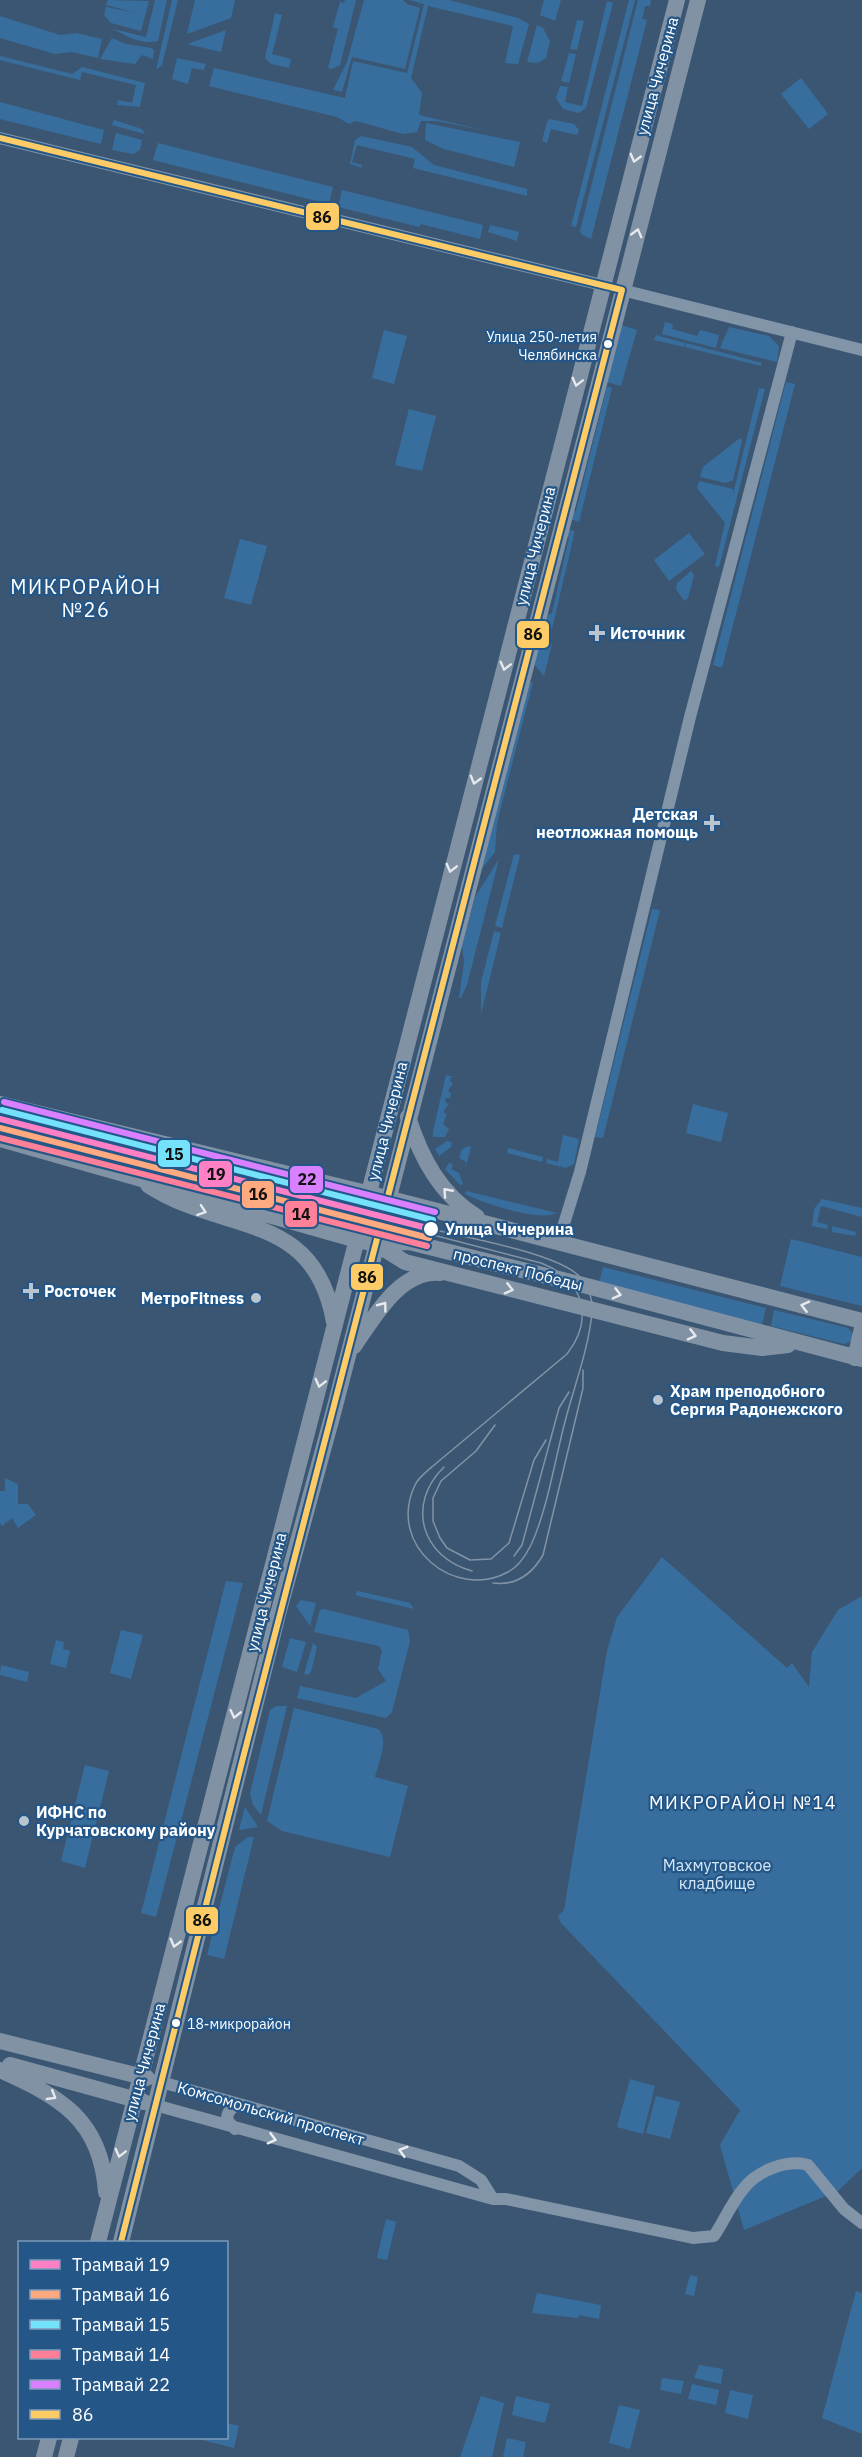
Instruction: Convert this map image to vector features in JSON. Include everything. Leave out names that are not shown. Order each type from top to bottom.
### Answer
[{"type":"main road","name":"улица Чичерина","points":[[98,2241],[133,2099],[241,1690],[677,0]]},
{"type":"main road","name":"улица Чичерина","points":[[121,2241],[258,1693],[698,0]]},
{"type":"main road","points":[[602,285],[622,290]]},
{"type":"main road","points":[[484,749],[502,754]]},
{"type":"main road","name":"проспект Победы","points":[[0,1104],[387,1198],[862,1321]]},
{"type":"main road","points":[[408,1117],[416,1142],[441,1185],[460,1207],[493,1227]]},
{"type":"main road","name":"проспект Победы","points":[[0,1139],[132,1174],[357,1240],[376,1244],[409,1242],[859,1358]]},
{"type":"main road","points":[[132,1174],[164,1196],[200,1212],[265,1230],[288,1240],[310,1263],[327,1292],[335,1326]]},
{"type":"main road","points":[[376,1244],[405,1262],[723,1343],[762,1348],[798,1344]]},
{"type":"main road","points":[[348,1353],[390,1297],[409,1281],[428,1274],[453,1274]]},
{"type":"main road","points":[[859,1358],[862,1328]]},
{"type":"main road","points":[[241,1690],[258,1693]]},
{"type":"main road","name":"Комсомольский проспект","points":[[0,2041],[161,2082]]},
{"type":"main road","name":"Комсомольский проспект","points":[[0,2063],[155,2106]]},
{"type":"main road","points":[[0,2070],[59,2099],[82,2122],[93,2141],[104,2172],[106,2207]]},
{"type":"main road","points":[[44,2457],[49,2439]]},
{"type":"main road","points":[[66,2457],[71,2439]]},
{"type":"street","points":[[0,138],[602,285]]},
{"type":"street","points":[[622,290],[862,350]]},
{"type":"street","points":[[558,1243],[580,1172],[687,727],[792,332]]},
{"type":"street","name":"Комсомольский проспект","points":[[161,2082],[459,2166],[481,2180],[493,2199]]},
{"type":"street","points":[[235,2129],[229,2124],[227,2116],[234,2106],[242,2105]]},
{"type":"street","name":"Комсомольский проспект","points":[[155,2106],[493,2199],[506,2199],[693,2238],[714,2236],[744,2187],[758,2176],[781,2165],[799,2162],[808,2165],[844,2209],[862,2223]]},
{"type":"street","points":[[455,2188],[463,2185],[466,2180],[465,2172],[459,2166]]},
{"type":"green space","points":[[108,0],[149,1],[141,31],[111,23],[104,15],[106,7],[136,13],[106,5]]},
{"type":"green space","points":[[155,0],[167,0],[158,41],[140,41],[113,29],[146,37]]},
{"type":"green space","points":[[172,0],[178,0],[162,65],[156,70]]},
{"type":"green space","points":[[195,0],[235,0],[231,18],[187,34]]},
{"type":"green space","points":[[345,0],[356,0],[340,65],[332,69],[328,68],[338,29],[333,27],[340,2],[344,3]]},
{"type":"green space","points":[[364,0],[403,0],[407,4],[420,8],[405,69],[352,57],[342,92],[333,90],[347,62]]},
{"type":"green space","points":[[409,0],[449,0],[518,18],[529,24],[518,64],[505,63],[513,26],[428,6],[411,78],[422,93],[419,115],[491,132],[437,121],[421,121],[417,132],[403,134],[356,121],[349,124],[337,117],[209,86],[214,68],[345,98],[353,61],[407,73],[424,4]]},
{"type":"green space","points":[[544,0],[561,0],[555,21],[540,15]]},
{"type":"green space","points":[[629,0],[635,0],[576,227],[571,226]]},
{"type":"green space","points":[[638,0],[651,0],[650,6],[645,6],[642,19],[647,20],[591,239],[582,235],[580,231]]},
{"type":"green space","points":[[607,1],[613,3],[586,108],[579,113],[563,109],[556,98],[560,86],[568,87],[565,102],[582,106]]},
{"type":"green space","points":[[275,13],[282,15],[272,54],[291,59],[289,68],[271,64],[265,58]]},
{"type":"green space","points":[[0,16],[60,35],[76,33],[102,39],[98,58],[72,52],[55,54],[0,38]]},
{"type":"green space","points":[[577,20],[584,21],[577,50],[570,49]]},
{"type":"green space","points":[[537,25],[543,28],[550,41],[546,58],[538,63],[527,62]]},
{"type":"green space","points":[[226,30],[221,52],[187,44]]},
{"type":"green space","points":[[112,38],[126,44],[151,48],[154,50],[153,59],[142,55],[135,64],[100,59]]},
{"type":"green space","points":[[569,53],[576,54],[569,83],[561,81]]},
{"type":"green space","points":[[0,56],[72,74],[82,67],[145,83],[140,107],[117,105],[118,100],[132,103],[136,85],[82,72],[80,80],[0,60]]},
{"type":"green space","points":[[177,58],[206,64],[204,70],[192,68],[188,84],[172,79]]},
{"type":"green space","points":[[801,78],[828,114],[809,129],[781,94]]},
{"type":"green space","points":[[0,102],[104,130],[101,144],[0,119]]},
{"type":"green space","points":[[550,119],[574,124],[579,130],[577,135],[551,129],[547,143],[542,141]]},
{"type":"green space","points":[[114,120],[142,129],[145,134],[112,125]]},
{"type":"green space","points":[[426,123],[520,142],[514,167],[444,149],[425,140]]},
{"type":"green space","points":[[116,133],[142,140],[140,150],[133,154],[112,150]]},
{"type":"green space","points":[[361,136],[412,147],[434,165],[527,189],[527,196],[413,168],[415,159],[357,145],[352,162],[362,165],[362,168],[350,164],[355,140]]},
{"type":"green space","points":[[158,143],[333,187],[329,204],[153,160]]},
{"type":"green space","points":[[342,190],[483,225],[480,239],[338,207]]},
{"type":"green space","points":[[490,225],[519,232],[517,241],[488,232]]},
{"type":"green space","points":[[665,322],[673,324],[672,329],[697,336],[700,330],[719,335],[716,348],[662,334]]},
{"type":"green space","points":[[618,324],[637,330],[621,386],[603,381]]},
{"type":"green space","points":[[729,327],[769,336],[779,346],[777,362],[720,348]]},
{"type":"green space","points":[[384,330],[407,336],[394,384],[372,378]]},
{"type":"green space","points":[[656,335],[685,343],[684,347],[654,340]]},
{"type":"green space","points":[[686,343],[762,363],[761,366],[685,347]]},
{"type":"green space","points":[[786,382],[795,384],[722,668],[713,665]]},
{"type":"green space","points":[[607,386],[612,388],[579,522],[570,519],[572,512],[576,511]]},
{"type":"green space","points":[[759,388],[765,389],[719,567],[715,566],[725,523],[697,488],[699,481],[733,489],[733,494]]},
{"type":"green space","points":[[409,409],[436,416],[422,471],[395,465]]},
{"type":"green space","points":[[740,438],[742,441],[733,480],[726,483],[700,477],[703,467]]},
{"type":"green space","points":[[569,530],[574,531],[574,535],[552,629],[544,624],[546,616],[552,613],[569,538],[566,534]]},
{"type":"green space","points":[[689,533],[705,554],[669,581],[654,560]]},
{"type":"green space","points":[[240,539],[267,546],[251,605],[224,598]]},
{"type":"green space","points":[[691,571],[694,575],[688,598],[684,601],[676,589],[677,583]]},
{"type":"green space","points":[[549,640],[552,644],[544,676],[534,664],[539,644]]},
{"type":"green space","points":[[533,682],[497,823],[495,852],[474,879],[528,683]]},
{"type":"green space","points":[[514,854],[520,855],[502,928],[495,926]]},
{"type":"green space","points":[[499,859],[467,985],[459,998],[464,962],[462,946],[475,897]]},
{"type":"green space","points":[[652,909],[660,910],[603,1138],[595,1137]]},
{"type":"green space","points":[[494,931],[501,933],[481,1014],[481,982]]},
{"type":"green space","points":[[446,1075],[455,1077],[451,1077],[450,1081],[453,1083],[448,1091],[451,1093],[450,1098],[446,1098],[445,1102],[449,1104],[443,1112],[447,1114],[443,1124],[449,1129],[445,1137],[433,1137],[433,1131]]},
{"type":"green space","points":[[693,1104],[728,1113],[721,1142],[686,1133]]},
{"type":"green space","points":[[563,1135],[579,1139],[574,1164],[566,1168],[546,1163],[547,1159],[558,1162]]},
{"type":"green space","points":[[447,1141],[452,1142],[451,1147],[439,1156],[435,1149]]},
{"type":"green space","points":[[471,1147],[465,1170],[466,1162],[459,1158],[462,1149]]},
{"type":"green space","points":[[508,1148],[543,1157],[542,1162],[507,1153]]},
{"type":"green space","points":[[450,1162],[453,1166],[451,1169],[459,1173],[463,1184],[460,1185],[445,1169]]},
{"type":"green space","points":[[466,1191],[557,1213],[538,1215],[511,1210],[473,1198],[465,1194]]},
{"type":"green space","points":[[822,1199],[862,1208],[862,1217],[821,1206],[817,1222],[828,1225],[827,1229],[812,1226],[814,1209]]},
{"type":"green space","points":[[832,1226],[856,1232],[855,1236],[832,1232]]},
{"type":"green space","points":[[791,1239],[862,1257],[862,1306],[780,1286]]},
{"type":"green space","points":[[603,1267],[766,1308],[762,1324],[599,1283]]},
{"type":"green space","points":[[774,1310],[848,1328],[853,1334],[852,1341],[844,1344],[771,1326]]},
{"type":"green space","points":[[5,1478],[18,1484],[18,1504],[28,1504],[36,1515],[18,1528],[12,1518],[2,1526],[0,1523],[0,1491],[5,1491]]},
{"type":"green space","name":"Махмутовское кладбище","points":[[662,1557],[787,1668],[792,1663],[809,1687],[812,1652],[838,1610],[862,1596],[862,2168],[838,2191],[744,2230],[720,2145],[740,2110],[561,1923],[558,1916],[564,1910],[607,1651],[617,1617]]},
{"type":"green space","points":[[226,1581],[243,1583],[156,1917],[141,1913]]},
{"type":"green space","points":[[358,1591],[410,1603],[414,1609],[355,1595]]},
{"type":"green space","points":[[301,1600],[316,1603],[310,1626],[296,1606]]},
{"type":"green space","points":[[324,1609],[408,1630],[410,1641],[392,1712],[386,1718],[297,1698],[300,1686],[356,1698],[386,1681],[378,1669],[382,1651],[379,1646],[314,1632],[320,1610]]},
{"type":"green space","points":[[121,1630],[143,1635],[131,1679],[110,1673]]},
{"type":"green space","points":[[290,1638],[306,1642],[297,1672],[282,1667]]},
{"type":"green space","points":[[56,1640],[64,1642],[63,1649],[70,1651],[66,1668],[50,1664]]},
{"type":"green space","points":[[313,1643],[317,1647],[311,1672],[308,1675],[304,1674]]},
{"type":"green space","points":[[1,1665],[29,1672],[27,1682],[0,1675]]},
{"type":"green space","points":[[276,1706],[287,1706],[261,1815],[253,1805],[250,1794],[270,1710]]},
{"type":"green space","points":[[294,1708],[378,1729],[381,1733],[383,1745],[375,1777],[408,1786],[390,1857],[282,1831],[267,1821]]},
{"type":"green space","points":[[85,1765],[109,1771],[85,1868],[61,1861]]},
{"type":"green space","points":[[245,1807],[258,1827],[239,1830]]},
{"type":"green space","points":[[248,1837],[254,1837],[224,1959],[207,1955],[235,1847]]},
{"type":"green space","points":[[630,2079],[655,2086],[643,2134],[617,2127]]},
{"type":"green space","points":[[656,2096],[680,2102],[670,2139],[646,2133]]},
{"type":"green space","points":[[386,2219],[396,2222],[387,2260],[377,2258]]},
{"type":"green space","points":[[690,2275],[698,2277],[694,2296],[685,2294]]},
{"type":"green space","points":[[856,2291],[862,2293],[862,2434],[822,2418]]},
{"type":"green space","points":[[537,2293],[601,2305],[599,2319],[580,2315],[578,2318],[532,2313]]},
{"type":"green space","points":[[699,2365],[723,2369],[721,2384],[694,2378]]},
{"type":"green space","points":[[662,2378],[684,2381],[681,2394],[660,2390]]},
{"type":"green space","points":[[692,2384],[719,2390],[716,2405],[688,2399]]},
{"type":"green space","points":[[730,2390],[753,2395],[748,2419],[725,2413]]},
{"type":"green space","points":[[481,2396],[504,2403],[492,2457],[460,2457]]},
{"type":"green space","points":[[516,2396],[550,2404],[545,2423],[512,2415]]},
{"type":"green space","points":[[619,2405],[640,2410],[630,2449],[609,2443]]},
{"type":"green space","points":[[228,2423],[239,2426],[234,2448],[198,2439],[228,2439]]},
{"type":"green space","points":[[507,2438],[526,2442],[523,2457],[503,2457]]},
{"type":"tram line","name":"22","points":[[4,1102],[435,1212]]},
{"type":"tram line","name":"15","points":[[2,1110],[433,1220]]},
{"type":"tram line","name":"19","points":[[0,1119],[431,1229]]},
{"type":"tram line","name":"16","points":[[0,1128],[429,1238]]},
{"type":"tram line","name":"14","points":[[0,1138],[427,1246]]},
{"type":"tram line","points":[[318,1205],[541,1263],[567,1279],[575,1289],[580,1301],[581,1327],[567,1354],[420,1477],[408,1507],[410,1528],[418,1547],[431,1562],[448,1573],[467,1579],[488,1579],[512,1570],[524,1557],[537,1531],[585,1352],[592,1303],[581,1278],[554,1261],[431,1229]]},
{"type":"tram line","points":[[493,1583],[509,1583],[522,1577],[534,1568],[543,1555],[583,1388],[583,1370]]},
{"type":"tram line","points":[[514,1556],[522,1545],[559,1408],[569,1392]]},
{"type":"tram line","points":[[495,1425],[476,1451],[441,1481],[433,1498],[433,1521],[440,1538],[447,1548],[470,1560],[491,1559],[509,1543],[534,1460],[546,1440]]},
{"type":"tram line","points":[[444,1467],[432,1482],[425,1497],[423,1512],[425,1528],[431,1542],[441,1554],[455,1564],[472,1571]]},
{"type":"transit line","name":"86","points":[[0,138],[622,290],[244,1754],[121,2241]]},
{"type":"place","name":"Улица 250-летия Челябинска","points":[[608,344]]},
{"type":"place","name":"Источник","points":[[597,633]]},
{"type":"place","name":"Детская неотложная помощь","points":[[712,823]]},
{"type":"place","name":"Улица Чичерина","points":[[431,1229]]},
{"type":"place","name":"Росточек","points":[[31,1291]]},
{"type":"place","name":"МетроFitness","points":[[256,1298]]},
{"type":"place","name":"Храм преподобного Сергия Радонежского","points":[[658,1400]]},
{"type":"place","name":"ИФНС по Курчатовскому району","points":[[24,1821]]},
{"type":"place","name":"18-микрорайон","points":[[176,2023]]},
{"type":"district","name":"МИКРОРАЙОН №26","points":[[86,598]]},
{"type":"district","name":"МИКРОРАЙОН №14","points":[[743,1803]]}]
